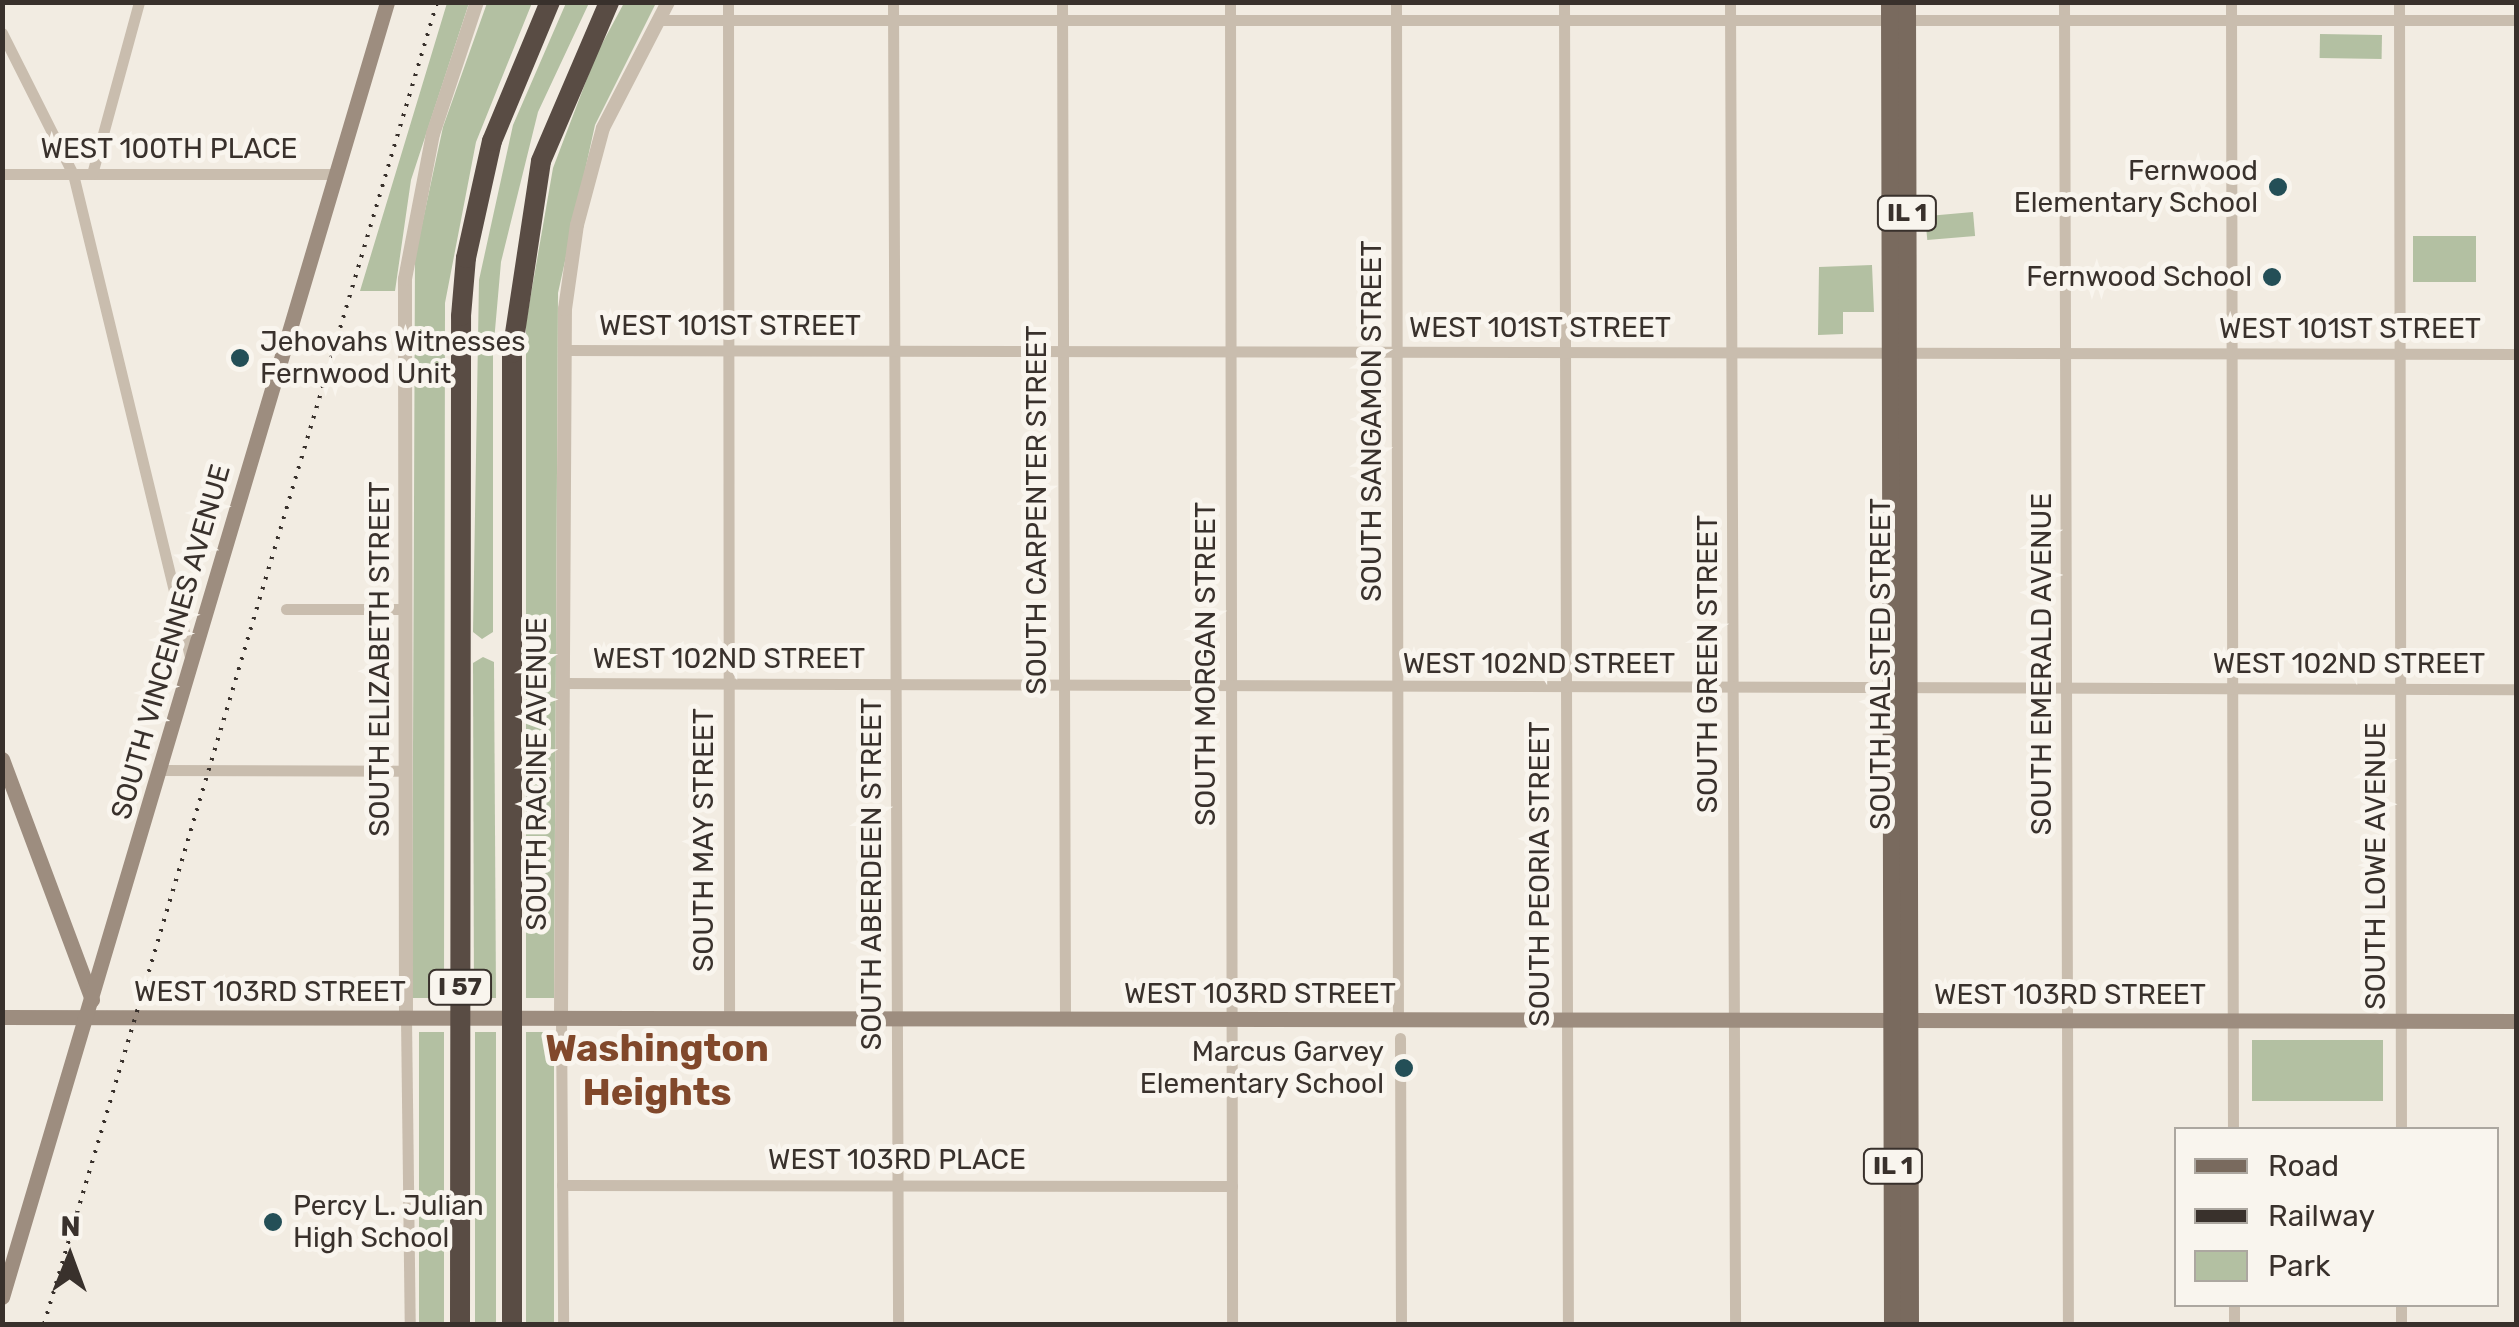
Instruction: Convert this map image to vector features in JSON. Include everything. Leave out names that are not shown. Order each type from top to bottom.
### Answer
[{"type":"highway","name":"I 57","points":[[460,1324],[460,316],[466,258],[492,142],[550,2]]},
{"type":"highway","name":"I 57","points":[[512,1324],[512,353],[541,161],[609,2]]},
{"type":"main road","name":"SOUTH VINCENNES AVENUE","points":[[2,1297],[387,2]]},
{"type":"main road","name":"SOUTH HALSTED STREET","points":[[1893,1324],[1900,1020],[1898,11]]},
{"type":"main road","points":[[2,758],[89,1009]]},
{"type":"main road","name":"WEST 103RD STREET","points":[[2,1017],[89,1009],[406,1018],[2516,1020]]},
{"type":"main road","name":"SOUTH HALSTED STREET","points":[[1900,1020],[1910,1324]]},
{"type":"street","points":[[92,174],[139,2]]},
{"type":"street","name":"SOUTH ELIZABETH STREET","points":[[410,1324],[406,1018],[408,244],[445,88],[477,2]]},
{"type":"street","name":"SOUTH RACINE AVENUE","points":[[563,1324],[564,350],[578,225],[604,128],[668,2]]},
{"type":"street","name":"SOUTH MAY STREET","points":[[728,2],[729,1018]]},
{"type":"street","name":"SOUTH ABERDEEN STREET","points":[[893,2],[898,1324]]},
{"type":"street","name":"SOUTH CARPENTER STREET","points":[[1062,2],[1066,1018]]},
{"type":"street","name":"SOUTH MORGAN STREET","points":[[1230,2],[1232,1324]]},
{"type":"street","name":"SOUTH SANGAMON STREET","points":[[1396,2],[1398,1019]]},
{"type":"street","name":"SOUTH PEORIA STREET","points":[[1564,2],[1568,1324]]},
{"type":"street","name":"SOUTH GREEN STREET","points":[[1730,2],[1735,1324]]},
{"type":"street","name":"SOUTH EMERALD AVENUE","points":[[2064,2],[2068,1324]]},
{"type":"street","points":[[2231,2],[2234,1127]]},
{"type":"street","name":"SOUTH LOWE AVENUE","points":[[2399,2],[2401,1127]]},
{"type":"street","points":[[657,20],[1730,20],[1898,11],[2064,20],[2516,20]]},
{"type":"street","points":[[2,33],[73,174],[190,660]]},
{"type":"street","name":"WEST 100TH PLACE","points":[[2,174],[335,174]]},
{"type":"street","name":"WEST 101ST STREET","points":[[564,350],[2516,354]]},
{"type":"street","points":[[286,609],[406,610]]},
{"type":"street","name":"WEST 102ND STREET","points":[[562,683],[1734,690],[2516,689]]},
{"type":"street","points":[[159,770],[406,770]]},
{"type":"street","points":[[1400,1038],[1401,1324]]},
{"type":"street","name":"WEST 103RD PLACE","points":[[562,1185],[1232,1186]]},
{"type":"green space","points":[[447,3],[469,3],[411,180],[395,291],[360,291]]},
{"type":"green space","points":[[487,3],[532,3],[476,142],[445,303],[444,998],[412,998],[415,257],[443,127]]},
{"type":"green space","points":[[566,3],[589,3],[538,112],[501,262],[493,353],[493,632],[482,639],[473,632],[479,280],[513,125]]},
{"type":"green space","points":[[624,3],[656,3],[595,125],[558,293],[554,998],[526,998],[526,323],[553,168],[596,55]]},
{"type":"green space","points":[[2320,34],[2382,35],[2382,59],[2320,58]]},
{"type":"green space","points":[[1973,212],[1975,236],[1927,240],[1925,216]]},
{"type":"green space","points":[[2413,236],[2476,236],[2476,282],[2413,282]]},
{"type":"green space","points":[[1872,265],[1874,312],[1843,312],[1843,334],[1818,335],[1819,267]]},
{"type":"green space","points":[[483,657],[494,662],[496,998],[474,998],[473,663]]},
{"type":"green space","points":[[419,1032],[444,1032],[444,1324],[419,1324]]},
{"type":"green space","points":[[475,1032],[496,1032],[496,1324],[475,1324]]},
{"type":"green space","points":[[526,1032],[554,1032],[554,1324],[526,1324]]},
{"type":"green space","points":[[2252,1040],[2383,1040],[2383,1101],[2252,1101]]},
{"type":"railway","points":[[44,1324],[437,2]]},
{"type":"place","name":"Fernwood Elementary School","points":[[2278,187]]},
{"type":"place","name":"Fernwood School","points":[[2272,277]]},
{"type":"place","name":"Jehovahs Witnesses Fernwood Unit","points":[[240,358]]},
{"type":"place","name":"Marcus Garvey Elementary School","points":[[1404,1068]]},
{"type":"place","name":"Percy L. Julian High School","points":[[273,1222]]},
{"type":"district","name":"Washington Heights","points":[[657,1071]]}]
